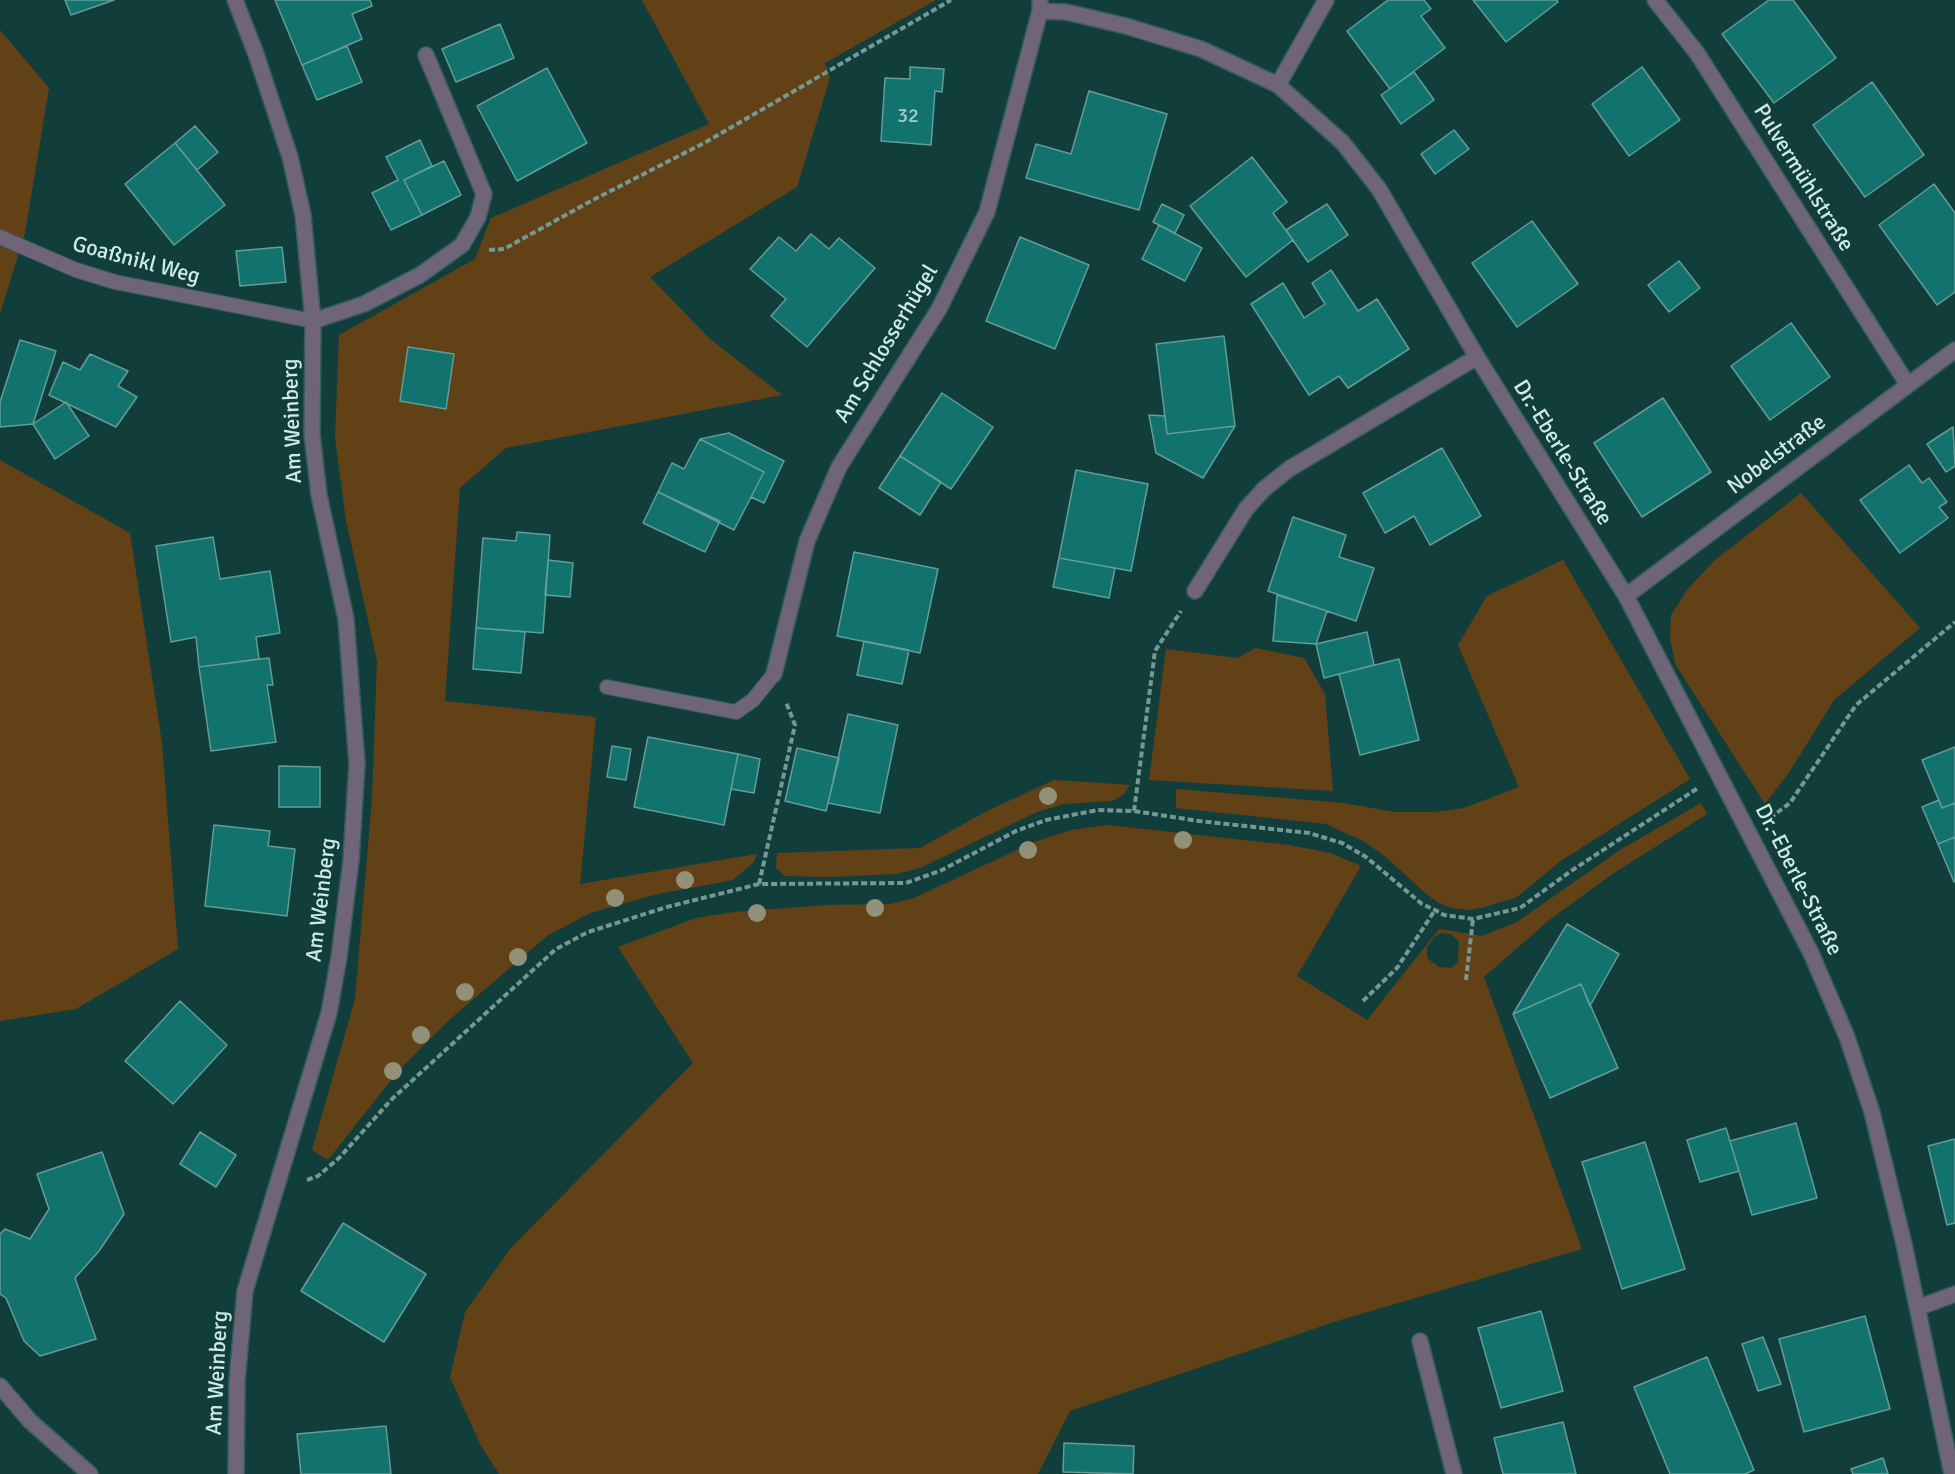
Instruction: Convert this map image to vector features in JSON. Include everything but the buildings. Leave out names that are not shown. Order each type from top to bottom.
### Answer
[{"type":"street","name":"Am Weinberg","points":[[235,0],[256,54],[290,157],[303,216],[313,321],[312,434],[319,495],[346,619],[357,764],[351,860],[333,990],[245,1291],[237,1381],[236,1474]]},
{"type":"street","points":[[1278,85],[1326,0]]},
{"type":"street","name":"Pulvermühlstraße","points":[[1655,0],[1697,53],[1908,385]]},
{"type":"street","name":"Dr.-Eberle-Straße","points":[[1040,5],[1126,26],[1201,49],[1278,85],[1343,143],[1379,189],[1477,357],[1626,596],[1811,953],[1847,1036],[1872,1112],[1952,1474]]},
{"type":"street","name":"Am Schlosserhügel","points":[[774,674],[807,541],[839,467],[939,309],[987,212],[1040,5]]},
{"type":"street","points":[[313,321],[364,304],[420,275],[462,245],[478,217],[484,194],[426,55]]},
{"type":"street","name":"Nobelstraße","points":[[1626,596],[1955,350]]},
{"type":"street","points":[[1195,591],[1246,509],[1273,482],[1289,469],[1477,357]]},
{"type":"street","points":[[1917,1308],[1955,1294]]},
{"type":"street","points":[[1420,1341],[1454,1474]]},
{"type":"street","points":[[0,1386],[30,1421],[90,1474]]},
{"type":"lane","name":"Goaßnikl Weg","points":[[0,237],[76,270],[115,282],[313,321]]},
{"type":"lane","points":[[607,687],[736,711],[753,700],[774,674]]},
{"type":"path","points":[[504,249],[706,142],[951,0]]},
{"type":"path","points":[[1134,811],[1155,651],[1195,591]]},
{"type":"path","points":[[1749,833],[1790,803],[1856,705],[1955,622]]},
{"type":"path","points":[[759,884],[795,725],[774,674]]},
{"type":"path","points":[[279,1180],[303,1181],[318,1176],[339,1158],[392,1099],[556,949],[588,932],[655,911],[759,884],[906,883],[940,871],[1017,831],[1046,820],[1098,810],[1134,811],[1199,821],[1309,833],[1342,843],[1366,857],[1422,904],[1444,915],[1473,919],[1520,909],[1571,871],[1718,775]]},
{"type":"path","points":[[1363,1001],[1397,968],[1435,910]]},
{"type":"path","points":[[1466,980],[1473,919]]},
{"type":"shaded area","points":[[642,0],[936,0],[825,63],[830,78],[797,187],[650,277],[710,339],[782,395],[506,448],[460,488],[445,701],[596,717],[580,884],[757,854],[754,862],[733,880],[653,895],[590,913],[547,936],[448,1021],[399,1070],[328,1160],[312,1150],[355,999],[372,799],[377,661],[346,520],[335,438],[339,335],[475,259],[491,218],[709,124]]},
{"type":"shaded area","points":[[0,30],[49,88],[25,233],[0,314]]},
{"type":"shaded area","points":[[0,460],[130,533],[162,743],[178,949],[76,1009],[0,1021]]},
{"type":"shaded area","points":[[1801,493],[1920,628],[1834,700],[1790,771],[1765,804],[1675,664],[1670,638],[1671,615],[1688,589],[1714,561]]},
{"type":"shaded area","points":[[1563,560],[1690,779],[1562,860],[1517,897],[1468,910],[1452,908],[1439,903],[1424,892],[1386,857],[1365,842],[1326,824],[1176,808],[1176,789],[1344,803],[1394,812],[1435,812],[1464,808],[1519,787],[1458,645],[1487,596]]},
{"type":"shaded area","points":[[1255,648],[1304,658],[1325,694],[1333,791],[1149,780],[1166,649],[1238,658]]},
{"type":"shaded area","points":[[1054,780],[1130,785],[1123,795],[1112,801],[1064,804],[1037,812],[920,868],[896,874],[830,877],[785,876],[776,868],[777,853],[920,848],[989,810]]},
{"type":"shaded area","points":[[1701,803],[1707,814],[1611,875],[1548,921],[1484,977],[1582,1249],[1337,1321],[1070,1411],[1038,1474],[499,1474],[480,1444],[450,1377],[465,1312],[511,1248],[693,1063],[618,947],[696,918],[734,912],[826,905],[891,904],[914,898],[1034,842],[1072,830],[1107,825],[1289,845],[1330,853],[1361,866],[1297,976],[1367,1020],[1439,929],[1482,936],[1517,922],[1620,850]],"holes":[[[1442,933],[1451,934],[1459,941],[1458,962],[1451,968],[1439,967],[1427,958],[1427,947],[1434,937]]]}]
